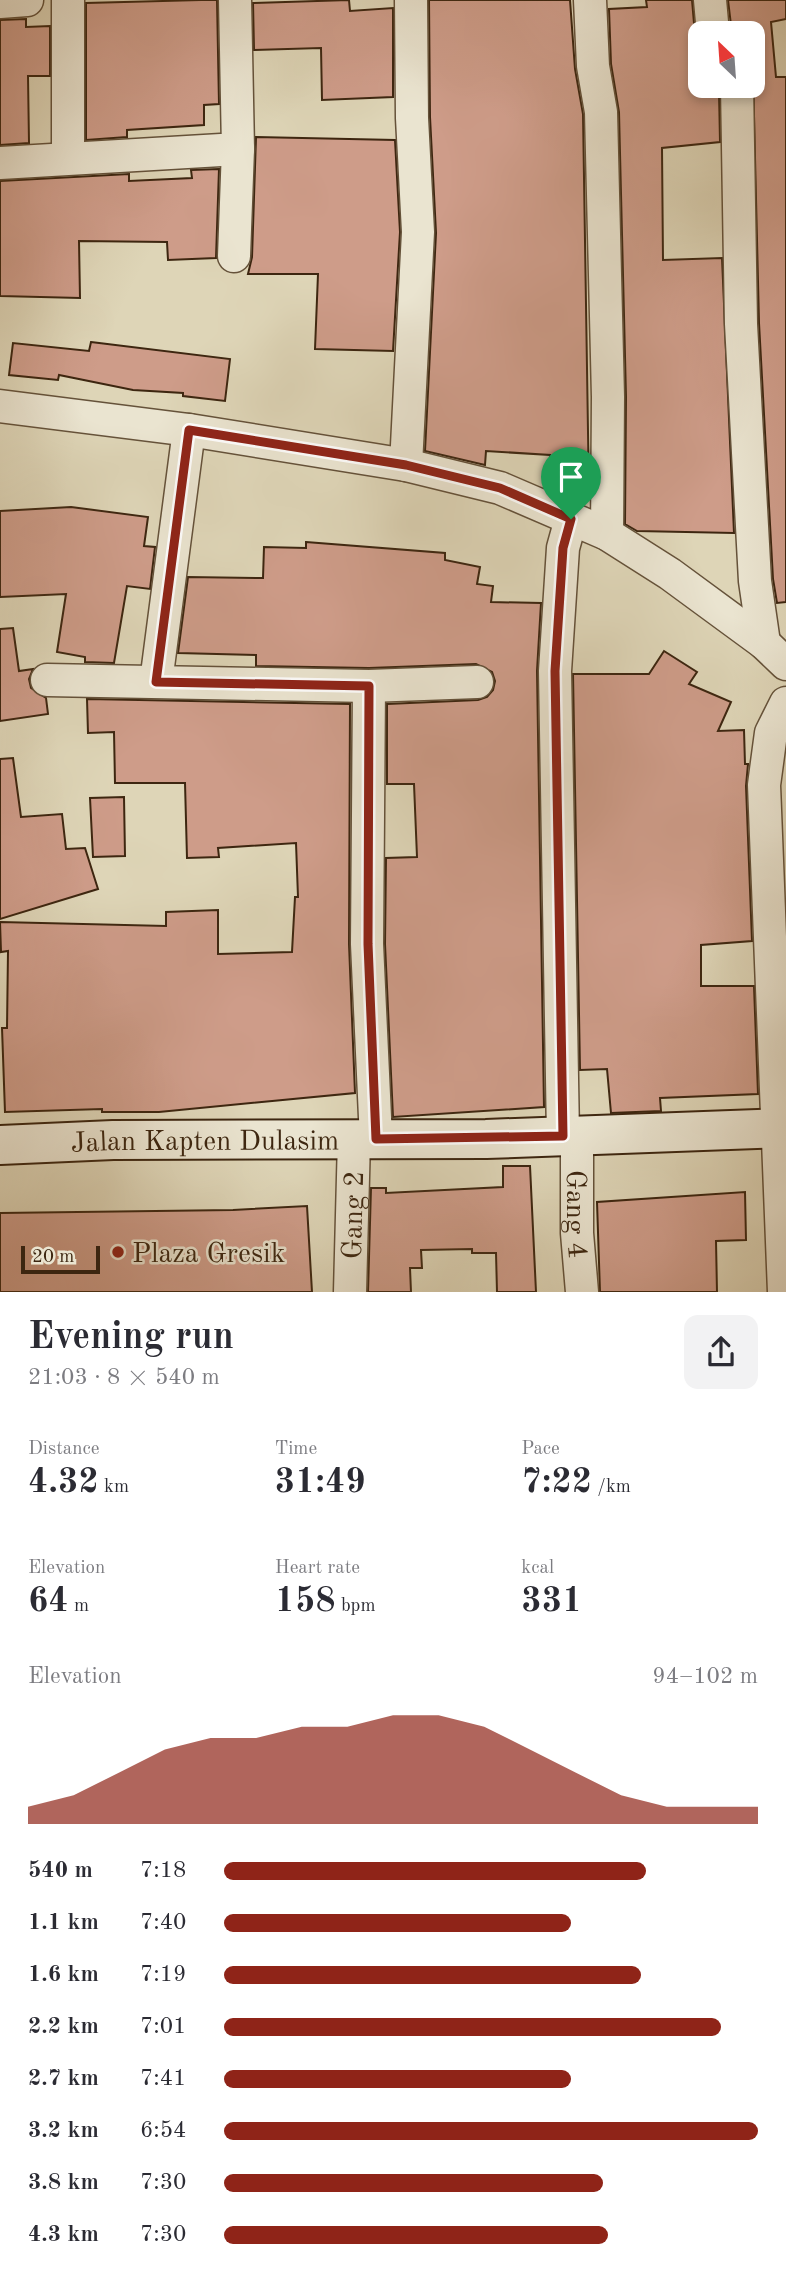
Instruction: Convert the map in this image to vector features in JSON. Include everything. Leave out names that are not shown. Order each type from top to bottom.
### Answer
[{"type":"main road","name":"Jalan Kapten Dulasim","points":[[0,1145],[113,1140],[570,1136],[781,1128]]},
{"type":"street","points":[[0,2],[27,0]]},
{"type":"street","points":[[68,0],[68,158]]},
{"type":"street","points":[[234,256],[238,149],[235,0]]},
{"type":"street","points":[[406,465],[418,232],[412,118],[411,0]]},
{"type":"street","points":[[590,0],[593,65],[601,112],[608,397],[607,534]]},
{"type":"street","points":[[710,0],[712,21]]},
{"type":"street","points":[[737,98],[741,324],[755,581],[775,653]]},
{"type":"street","points":[[0,163],[238,149]]},
{"type":"street","points":[[0,406],[189,430],[406,465],[500,488],[607,534],[670,574],[775,653]]},
{"type":"street","points":[[156,682],[189,430]]},
{"type":"street","name":"Gang 4","points":[[571,519],[563,548],[555,671],[570,1136],[582,1292]]},
{"type":"street","points":[[47,680],[369,686],[477,682]]},
{"type":"street","name":"Gang 2","points":[[350,1292],[365,1139],[369,686]]},
{"type":"street","points":[[784,1292],[781,1128],[764,785],[771,733],[786,703]]},
{"type":"building","points":[[217,0],[219,104],[204,105],[204,125],[127,130],[127,137],[86,140],[86,3]]},
{"type":"building","points":[[349,0],[350,11],[393,8],[393,97],[322,100],[321,48],[254,50],[253,3]]},
{"type":"building","points":[[429,0],[570,0],[575,69],[583,114],[589,495],[564,496],[550,489],[550,455],[486,451],[485,465],[425,451],[436,233],[430,117]]},
{"type":"building","points":[[646,0],[692,0],[694,21],[688,21],[688,98],[719,98],[720,142],[662,148],[663,260],[722,258],[734,533],[637,531],[625,524],[626,397],[619,112],[611,64],[609,9],[647,7]]},
{"type":"building","points":[[728,0],[786,0],[786,19],[771,22],[776,77],[786,77],[786,602],[777,603],[773,579],[759,323],[754,98],[765,98],[765,21],[731,21]]},
{"type":"building","points":[[26,19],[26,27],[50,26],[50,76],[28,76],[29,143],[0,145],[0,20]]},
{"type":"building","points":[[256,137],[395,140],[400,232],[393,351],[315,349],[318,274],[248,274],[252,257]]},
{"type":"building","points":[[219,169],[216,258],[168,260],[167,242],[79,241],[80,298],[0,296],[0,181],[129,174],[129,181],[192,178],[191,170]]},
{"type":"building","points":[[91,342],[230,359],[225,401],[183,396],[183,393],[133,390],[59,375],[58,380],[9,375],[13,343],[89,351]]},
{"type":"building","points":[[71,507],[148,517],[144,546],[155,547],[150,589],[127,586],[114,663],[85,662],[85,657],[57,652],[66,594],[0,597],[0,511]]},
{"type":"building","points":[[306,542],[445,553],[445,560],[480,567],[477,584],[493,586],[491,602],[541,603],[537,671],[544,1107],[393,1117],[385,944],[386,858],[417,857],[414,784],[387,784],[387,704],[478,700],[487,697],[493,690],[495,681],[492,672],[476,664],[369,668],[256,666],[256,655],[178,653],[188,577],[263,578],[264,547],[306,548]]},
{"type":"building","points":[[13,628],[19,671],[33,669],[29,679],[31,688],[46,698],[48,714],[0,721],[0,629]]},
{"type":"building","points":[[664,651],[697,672],[689,684],[731,702],[718,731],[744,730],[745,764],[748,764],[746,786],[752,941],[701,945],[701,986],[754,986],[758,1094],[660,1098],[661,1111],[611,1113],[607,1069],[580,1070],[573,674],[649,674]]},
{"type":"building","points":[[87,699],[350,704],[349,944],[355,1093],[159,1112],[102,1112],[102,1109],[5,1112],[2,1028],[7,1028],[8,951],[1,952],[0,922],[166,926],[166,912],[218,910],[218,954],[292,952],[295,897],[298,897],[296,843],[218,848],[219,857],[187,858],[185,783],[115,783],[114,732],[88,733]]},
{"type":"building","points":[[13,758],[21,817],[62,814],[66,849],[85,848],[98,889],[0,919],[0,759]]},
{"type":"building","points":[[124,797],[125,856],[93,857],[90,798]]},
{"type":"building","points":[[503,1166],[530,1166],[536,1292],[497,1292],[496,1253],[472,1253],[472,1249],[421,1250],[422,1268],[410,1268],[411,1292],[368,1292],[371,1188],[386,1188],[386,1193],[503,1187]]},
{"type":"building","points":[[745,1192],[746,1240],[716,1241],[717,1292],[600,1292],[597,1202]]},
{"type":"building","name":"Plaza Gresik","points":[[307,1206],[312,1292],[0,1292],[0,1213],[233,1210]]},
{"type":"place","name":"Plaza Gresik","points":[[118,1252]]},
{"type":"route","points":[[189,430],[406,465],[500,488],[571,519],[563,548],[555,671],[563,1136],[376,1139],[368,944],[369,686],[156,682],[189,430]]}]
